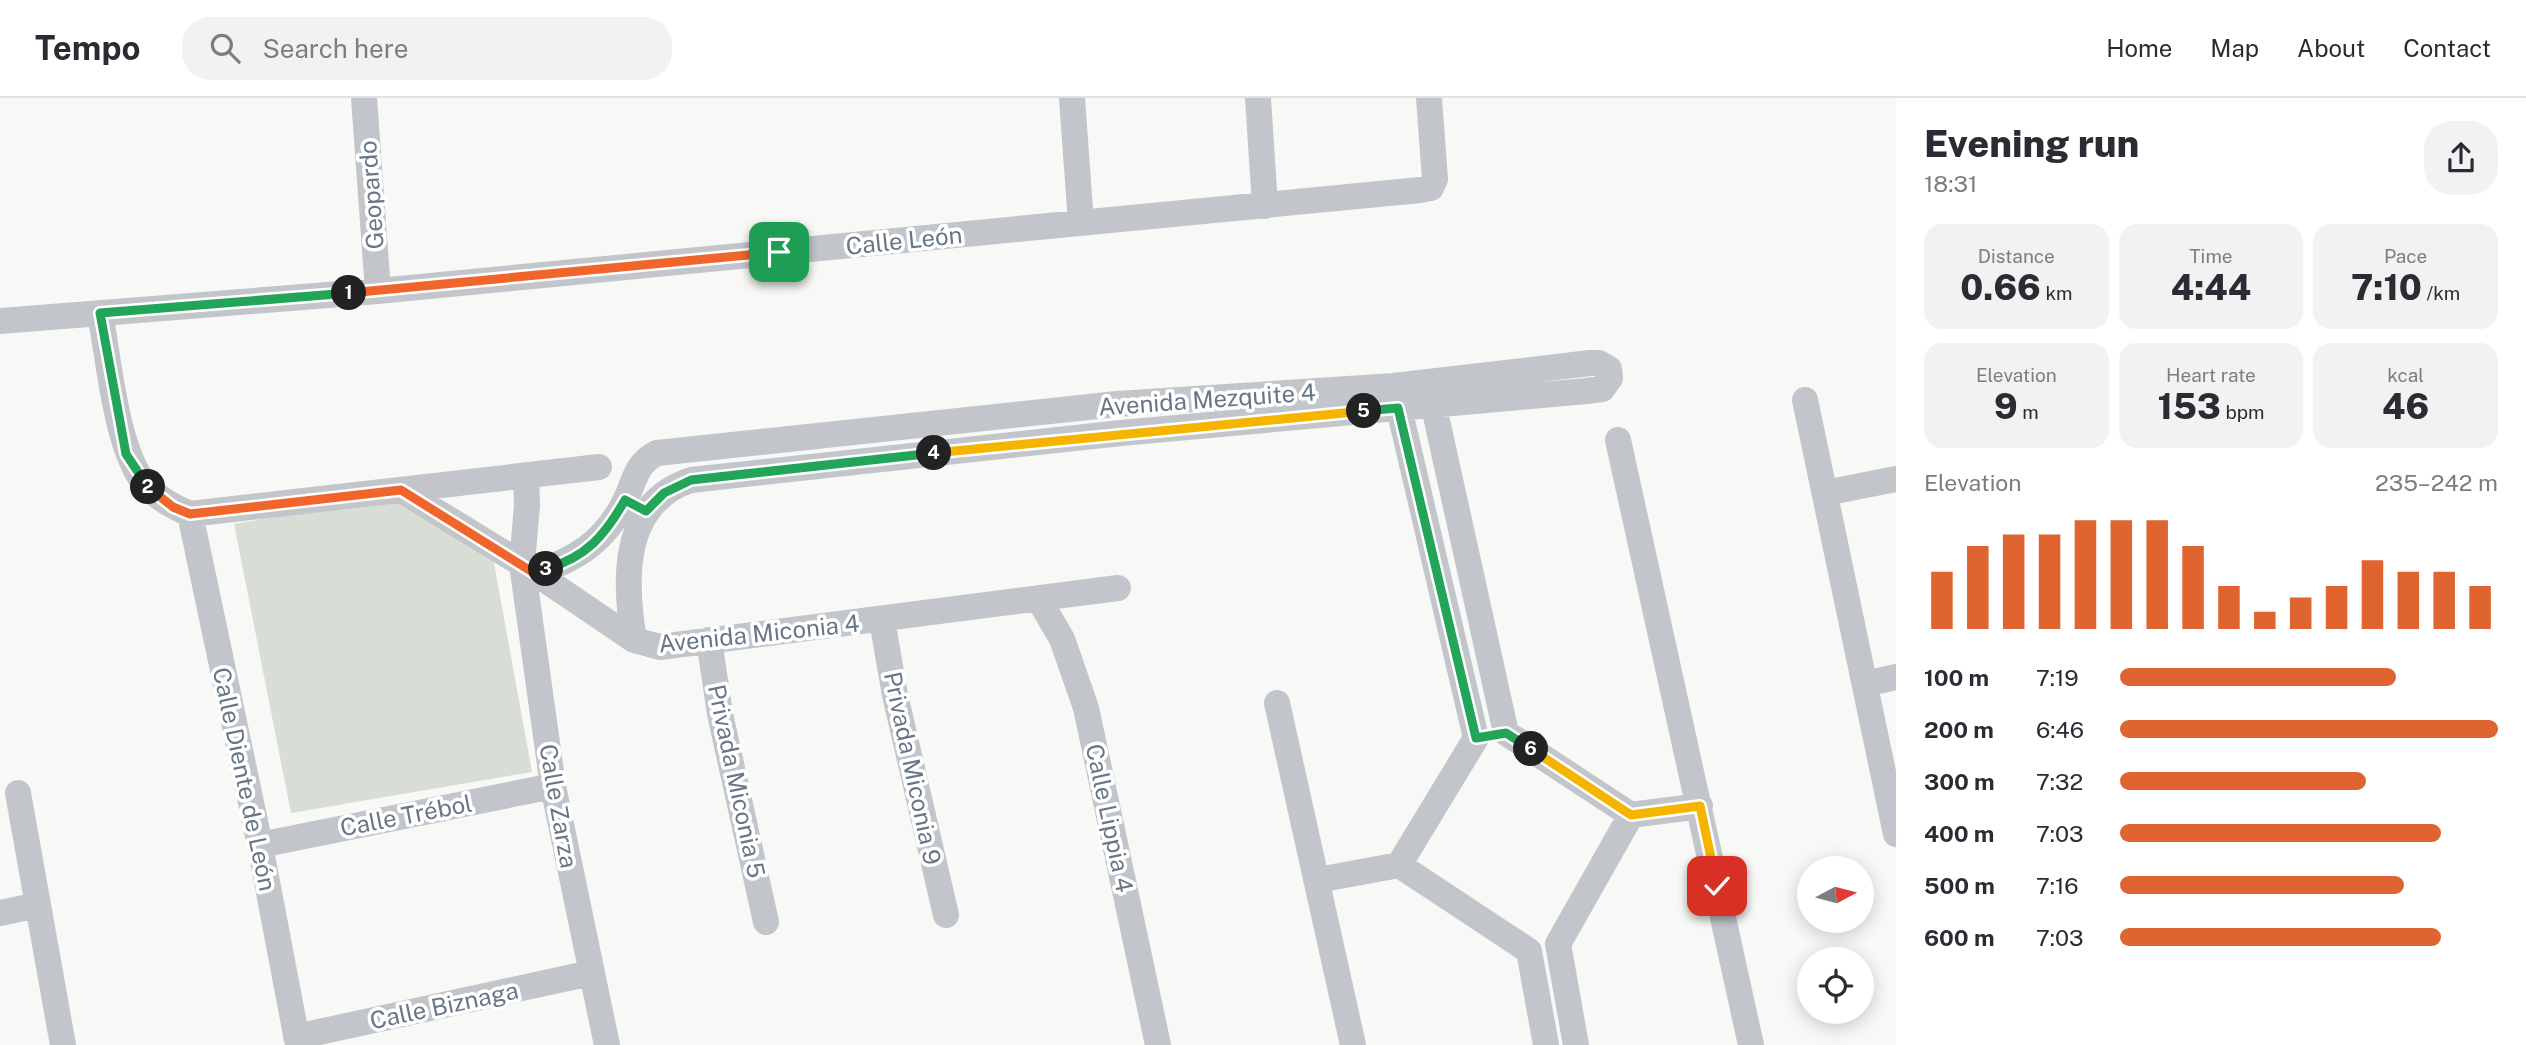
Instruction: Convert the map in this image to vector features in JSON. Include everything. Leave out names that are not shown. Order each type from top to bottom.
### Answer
[{"type":"street","name":"Geopardo","points":[[364,98],[378,291]]},
{"type":"street","points":[[1072,98],[1081,223]]},
{"type":"street","points":[[1258,98],[1265,206]]},
{"type":"street","name":"Calle León","points":[[0,321],[378,291],[1432,188],[1435,179],[1429,98]]},
{"type":"street","points":[[100,313],[126,454],[146,485],[173,507],[190,514],[599,467]]},
{"type":"street","name":"Avenida Mezquite 4","points":[[528,568],[574,558],[592,546],[636,506],[691,480],[1121,433],[1431,392],[1599,363],[1609,369],[1610,378],[1602,389],[1431,392]]},
{"type":"street","points":[[1431,392],[1506,733]]},
{"type":"street","points":[[1396,397],[1476,738],[1399,866]]},
{"type":"street","name":"Avenida Mezquite 4","points":[[634,640],[629,604],[629,567],[638,468],[645,459],[657,453],[1117,404],[1396,397]]},
{"type":"street","points":[[1805,400],[1896,834]]},
{"type":"street","points":[[1117,404],[1121,433]]},
{"type":"street","points":[[818,435],[821,466]]},
{"type":"street","points":[[1618,440],[1751,1045]]},
{"type":"street","name":"Calle Zarza","points":[[526,475],[528,568],[552,786],[607,1045]]},
{"type":"street","points":[[1825,493],[1896,479]]},
{"type":"street","name":"Avenida Miconia 4","points":[[401,490],[528,568],[634,640],[660,647],[1118,589]]},
{"type":"street","name":"Calle Diente de León","points":[[190,514],[260,845],[297,1041]]},
{"type":"street","name":"Calle Lippia 4","points":[[1038,598],[1062,639],[1086,708],[1158,1045]]},
{"type":"street","name":"Privada Miconia 9","points":[[883,620],[895,695],[946,915]]},
{"type":"street","name":"Privada Miconia 5","points":[[709,640],[720,715],[766,922]]},
{"type":"street","points":[[1865,684],[1896,677]]},
{"type":"street","points":[[1277,703],[1353,1045]]},
{"type":"street","points":[[1476,738],[1506,733],[1631,815],[1700,806]]},
{"type":"street","name":"Calle Trébol","points":[[260,845],[552,786]]},
{"type":"street","points":[[18,793],[62,1045]]},
{"type":"street","points":[[1576,1045],[1558,944],[1631,815]]},
{"type":"street","points":[[1318,880],[1399,866],[1529,951],[1546,1045]]},
{"type":"street","points":[[0,913],[38,905]]},
{"type":"street","points":[[1529,951],[1558,944]]},
{"type":"street","name":"Calle Biznaga","points":[[297,1041],[592,973]]},
{"type":"shaded area","points":[[393,496],[493,558],[532,772],[291,813],[234,524]]},
{"type":"route","points":[[779,252],[378,291],[100,313],[126,454],[146,485],[173,507],[190,514],[401,490],[534,573],[555,567],[592,546],[607,531],[625,500],[646,511],[664,493],[691,480],[1121,433],[1398,408],[1476,738],[1506,733],[1631,815],[1700,806],[1717,886]]}]
